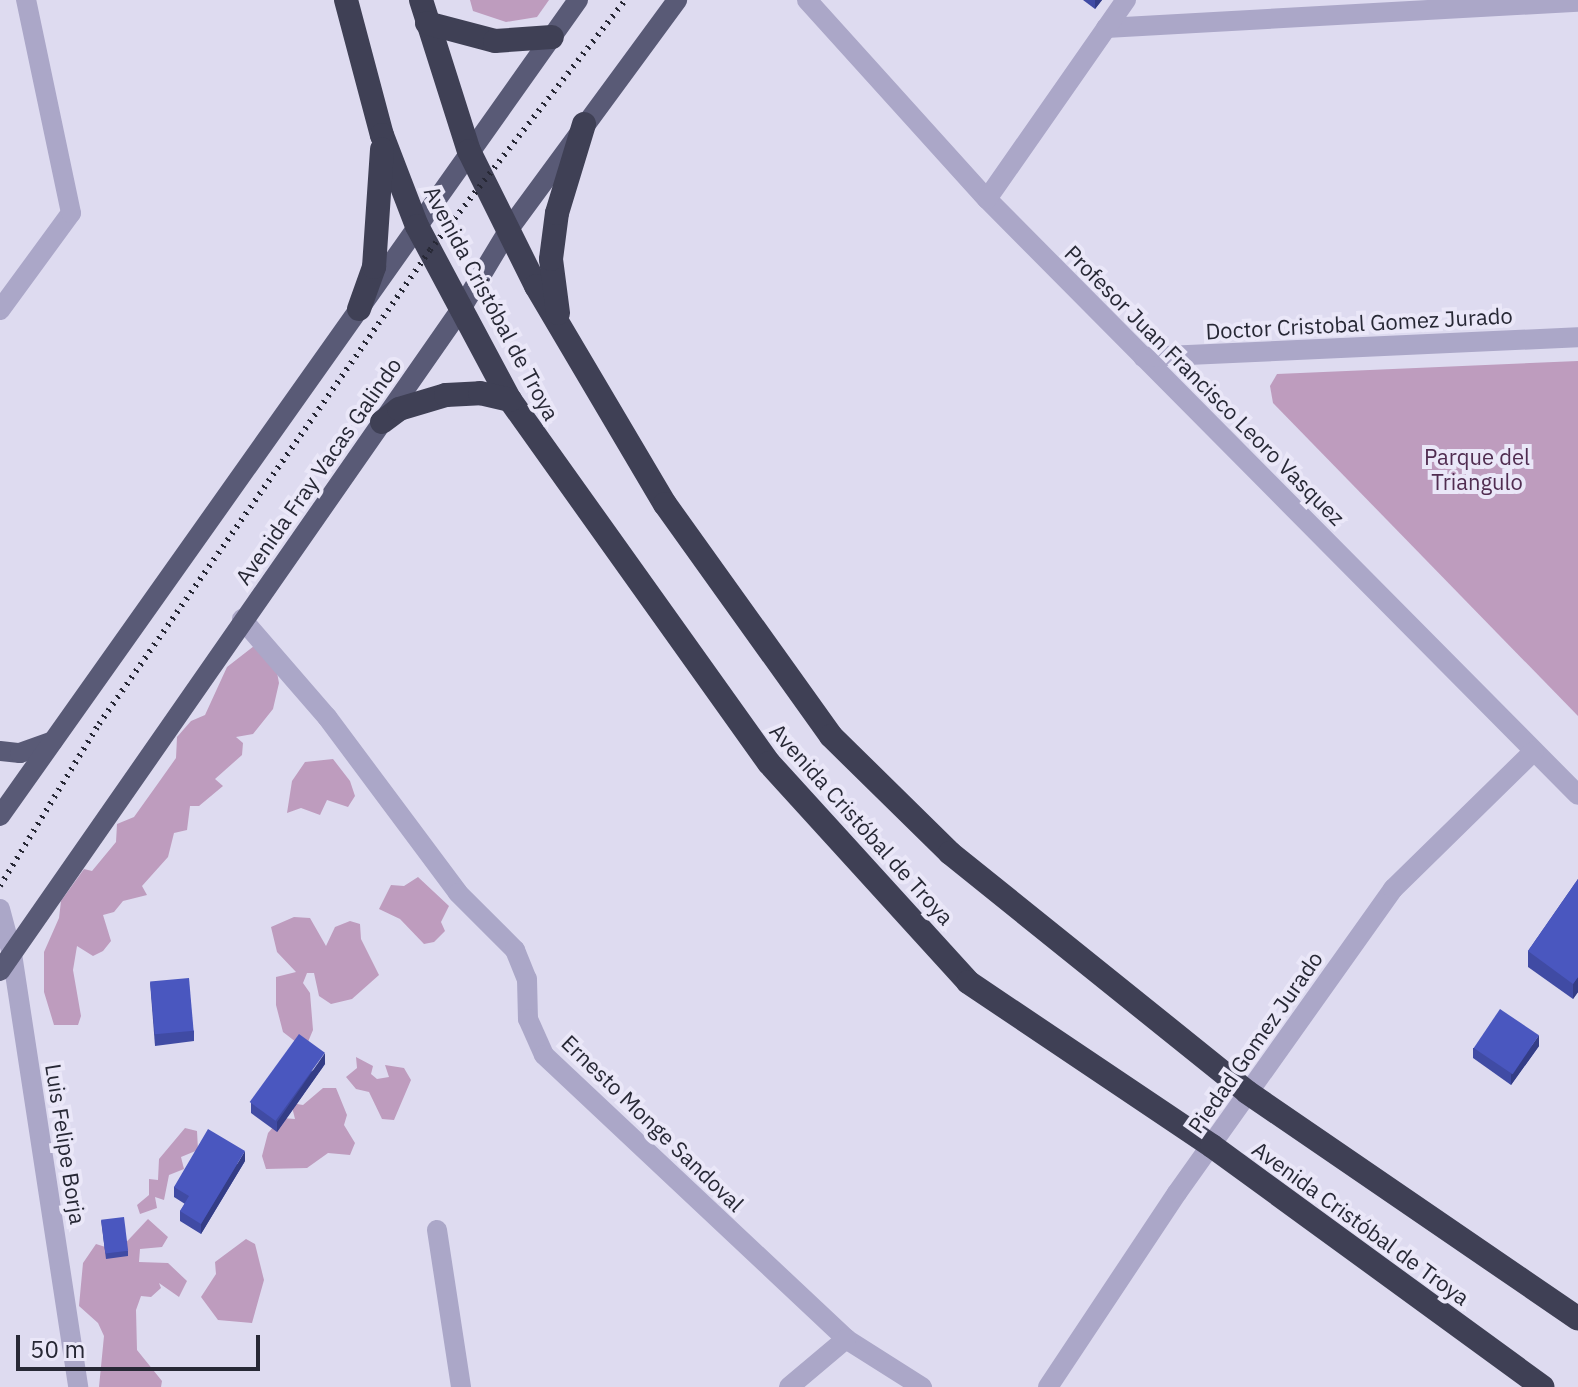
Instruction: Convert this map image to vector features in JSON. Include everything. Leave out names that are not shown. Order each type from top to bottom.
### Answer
[{"type":"highway","name":"Avenida Cristóbal de Troya","points":[[346,0],[382,135],[417,226],[510,400],[769,763],[968,982],[1212,1146],[1543,1387]]},
{"type":"highway","name":"Avenida Cristóbal de Troya","points":[[424,12],[469,151],[560,328],[665,504],[831,736],[950,853],[1247,1092],[1578,1319]]},
{"type":"highway","points":[[424,12],[495,41],[552,37]]},
{"type":"highway","points":[[560,328],[551,259],[557,213],[584,124]]},
{"type":"highway","points":[[359,309],[374,267],[382,135]]},
{"type":"highway","points":[[382,422],[399,409],[446,395],[480,393],[510,400]]},
{"type":"main road","points":[[0,816],[578,0]]},
{"type":"main road","name":"Avenida Fray Vacas Galindo","points":[[0,971],[242,619],[461,309],[509,229],[677,0]]},
{"type":"main road","points":[[0,751],[20,753],[53,741]]},
{"type":"street","points":[[0,310],[71,213],[26,0]]},
{"type":"street","name":"Profesor Juan Francisco Leoro Vasquez","points":[[807,0],[987,199],[1578,795]]},
{"type":"street","points":[[987,199],[1126,0]]},
{"type":"street","points":[[1106,28],[1578,2]]},
{"type":"street","name":"Doctor Cristobal Gomez Jurado","points":[[1143,357],[1578,337]]},
{"type":"street","name":"Ernesto Monge Sandoval","points":[[242,619],[327,717],[458,893],[515,950],[527,979],[528,1019],[544,1055],[846,1339],[922,1387]]},
{"type":"street","name":"Piedad Gomez Jurado","points":[[1048,1387],[1247,1092],[1393,889],[1534,751]]},
{"type":"street","name":"Luis Felipe Borja","points":[[0,909],[12,954],[78,1387]]},
{"type":"street","points":[[437,1230],[461,1387]]},
{"type":"street","points":[[789,1387],[846,1339]]},
{"type":"green space","points":[[470,0],[549,0],[537,17],[506,22],[473,11]]},
{"type":"green space","name":"Parque del Triangulo","points":[[1578,361],[1578,716],[1273,403],[1270,386],[1277,374]]},
{"type":"green space","points":[[254,646],[276,667],[279,683],[273,709],[253,734],[236,737],[243,743],[242,755],[215,779],[223,786],[199,806],[190,806],[187,830],[174,833],[168,857],[142,886],[147,895],[123,901],[114,912],[103,915],[111,941],[103,951],[93,956],[77,946],[73,970],[81,1016],[78,1025],[54,1025],[44,992],[44,952],[59,918],[61,901],[84,869],[92,871],[116,842],[117,824],[134,817],[159,782],[176,758],[177,737],[191,721],[205,715],[227,667]]},
{"type":"green space","points":[[333,759],[350,781],[355,796],[348,807],[327,800],[320,815],[301,808],[287,813],[292,781],[305,762]]},
{"type":"green space","points":[[418,877],[449,906],[441,922],[445,931],[434,942],[424,944],[400,919],[379,909],[391,885],[404,886]]},
{"type":"green space","points":[[294,917],[310,918],[326,946],[335,927],[350,921],[360,924],[361,939],[379,975],[352,999],[331,1004],[319,996],[314,973],[307,973],[303,983],[310,993],[313,1030],[305,1049],[283,1032],[276,1005],[276,977],[296,972],[277,952],[271,927]]},
{"type":"green space","points":[[356,1057],[373,1066],[371,1074],[377,1079],[389,1077],[385,1065],[404,1068],[411,1080],[394,1120],[382,1119],[369,1092],[356,1089],[346,1077],[357,1068]]},
{"type":"green space","points":[[323,1088],[336,1088],[347,1115],[344,1125],[355,1143],[350,1155],[328,1153],[307,1168],[266,1169],[262,1156],[268,1133],[281,1118],[295,1119],[291,1103],[303,1105]]},
{"type":"green space","points":[[185,1128],[197,1131],[198,1150],[181,1157],[184,1169],[169,1175],[164,1200],[155,1197],[157,1208],[140,1214],[137,1205],[149,1195],[149,1179],[158,1180],[159,1159]]},
{"type":"green space","points":[[148,1219],[168,1237],[162,1247],[140,1249],[139,1262],[168,1263],[187,1281],[179,1297],[159,1283],[161,1288],[151,1297],[141,1296],[136,1310],[137,1350],[162,1381],[161,1387],[99,1387],[104,1336],[98,1323],[79,1306],[83,1263],[96,1244],[118,1251]]},
{"type":"green space","points":[[246,1239],[255,1244],[264,1280],[252,1323],[218,1320],[201,1297],[216,1274],[215,1262]]},
{"type":"building","points":[[1578,879],[1578,977],[1573,984],[1528,951]]},
{"type":"building","points":[[189,978],[194,1031],[155,1034],[150,981]]},
{"type":"building","points":[[1500,1009],[1539,1035],[1513,1074],[1474,1048]]},
{"type":"building","points":[[299,1034],[325,1053],[276,1121],[250,1102]]},
{"type":"building","points":[[208,1129],[245,1151],[201,1224],[180,1211],[189,1196],[174,1187]]},
{"type":"building","points":[[124,1217],[128,1251],[105,1254],[101,1220]]},
{"type":"railway","points":[[0,886],[99,724],[430,250],[625,0]]}]
